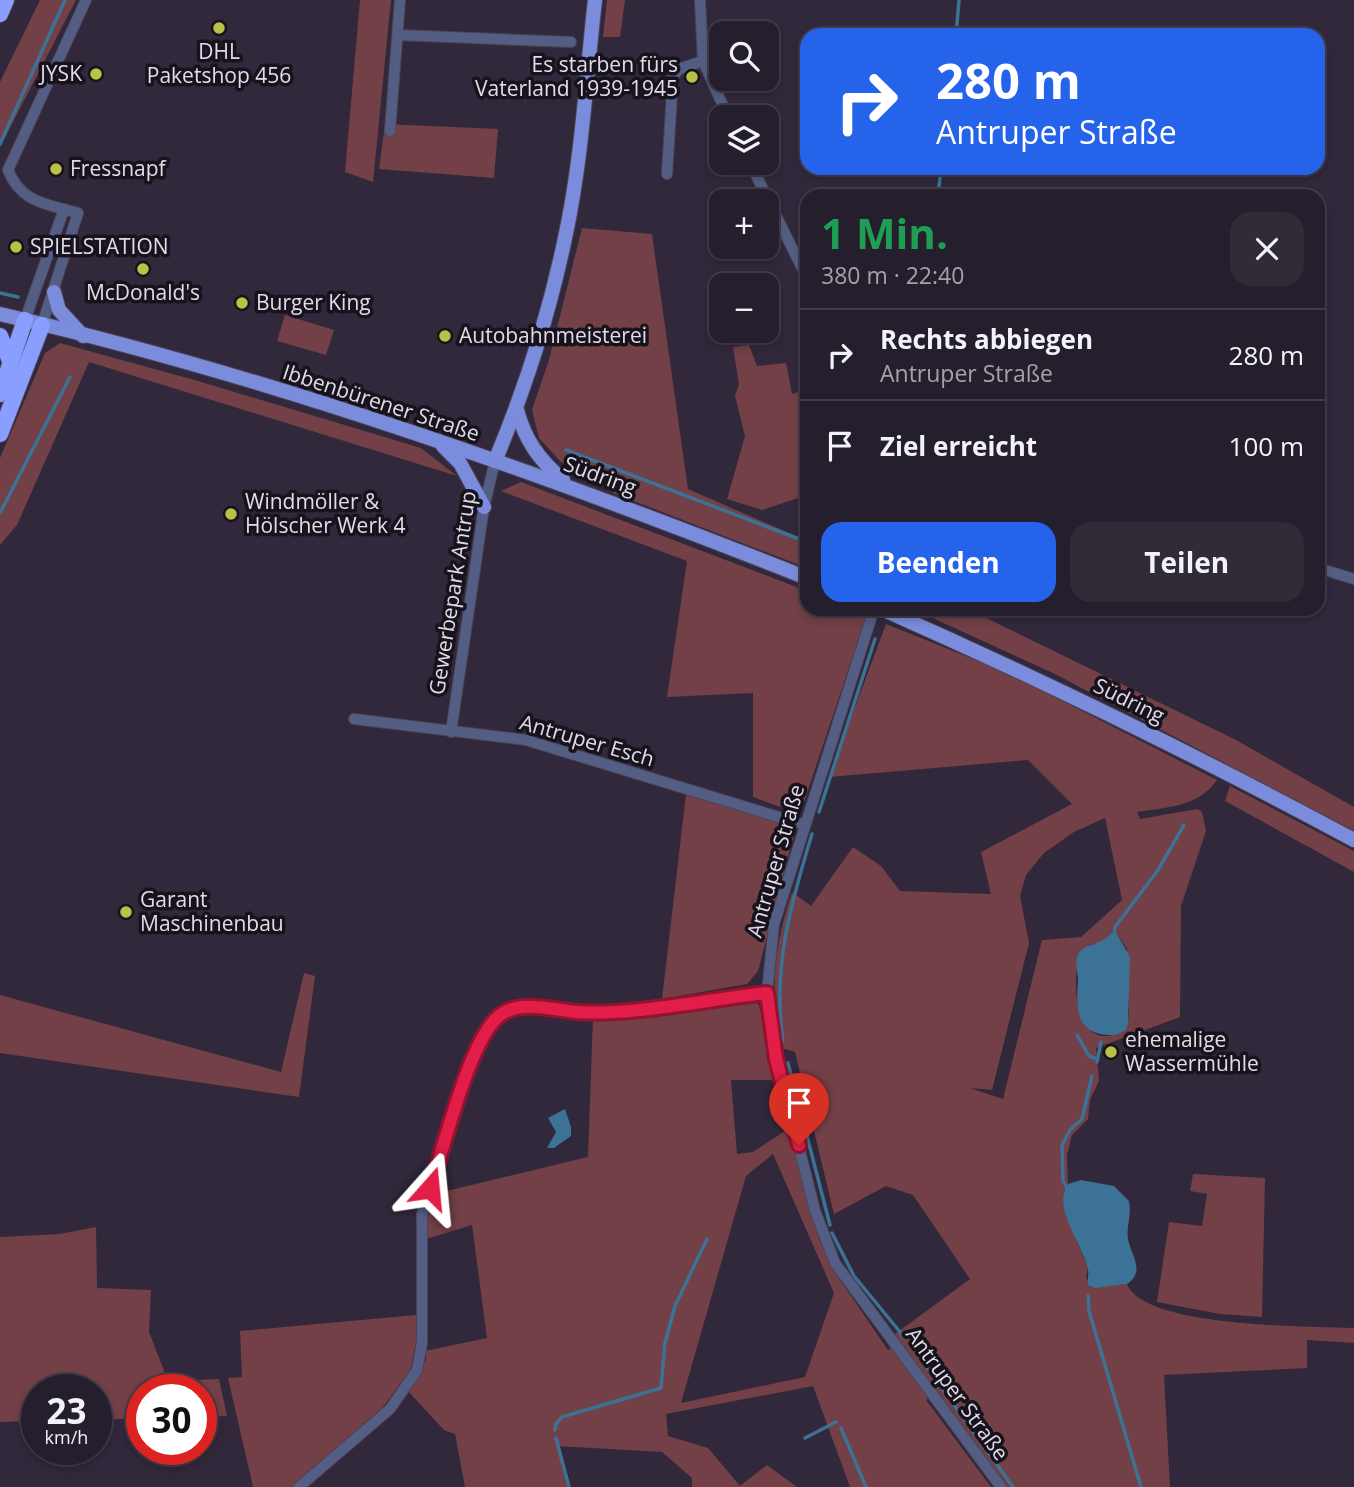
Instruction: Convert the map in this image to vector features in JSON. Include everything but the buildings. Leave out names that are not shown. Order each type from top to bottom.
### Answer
[{"type":"highway","points":[[0,13],[6,0]]},
{"type":"highway","points":[[0,394],[25,320]]},
{"type":"highway","points":[[0,434],[41,325]]},
{"type":"highway","points":[[0,336],[10,361]]},
{"type":"main road","name":"Ibbenbürener Straße","points":[[0,314],[319,404],[495,461],[517,410],[547,316],[566,235],[595,0]]},
{"type":"main road","points":[[54,292],[60,310],[84,337]]},
{"type":"main road","points":[[517,410],[531,447],[546,466],[572,488]]},
{"type":"main road","points":[[439,443],[460,463],[484,507]]},
{"type":"main road","name":"Südring","points":[[495,461],[800,575]]},
{"type":"main road","name":"Südring","points":[[898,616],[1003,663],[1211,764],[1354,840]]},
{"type":"street","points":[[41,325],[78,213],[29,198],[14,187],[8,170],[86,0]]},
{"type":"street","points":[[390,131],[400,0]]},
{"type":"street","points":[[700,0],[703,61],[723,105]]},
{"type":"street","points":[[398,34],[571,42]]},
{"type":"street","points":[[667,174],[673,77],[679,69],[703,61]]},
{"type":"street","points":[[756,175],[800,264]]},
{"type":"street","points":[[25,320],[64,209]]},
{"type":"street","name":"Gewerbepark Antrup","points":[[451,732],[484,507],[495,461]]},
{"type":"street","points":[[1325,570],[1354,579]]},
{"type":"street","name":"Antruper Straße","points":[[872,616],[774,924],[767,993],[776,1059],[815,1211],[830,1251],[848,1282],[914,1366],[1001,1487]]},
{"type":"street","name":"Antruper Esch","points":[[354,719],[526,740],[805,825]]},
{"type":"street","points":[[299,1487],[390,1409],[417,1370],[422,1343],[422,1214],[474,1055],[498,1016],[510,1009],[527,1007],[580,1012],[615,1010],[767,993]]},
{"type":"shaded area","points":[[40,0],[76,0],[0,147],[0,82]]},
{"type":"shaded area","points":[[360,0],[391,0],[373,182],[345,172]]},
{"type":"shaded area","points":[[607,0],[625,0],[620,37],[603,37]]},
{"type":"shaded area","points":[[385,124],[498,129],[494,178],[379,169]]},
{"type":"shaded area","points":[[582,228],[652,234],[688,489],[800,538],[800,565],[613,493],[561,462],[539,438],[532,410],[549,360]]},
{"type":"shaded area","points":[[285,315],[334,330],[326,355],[277,341]]},
{"type":"shaded area","points":[[60,343],[421,448],[457,476],[89,362],[17,525],[0,545],[0,458],[45,353]]},
{"type":"shaded area","points":[[749,345],[757,366],[786,363],[792,394],[800,391],[800,497],[762,510],[727,499],[745,436],[735,396],[739,384],[733,347]]},
{"type":"shaded area","points":[[521,482],[800,588],[800,616],[866,616],[800,814],[753,797],[753,693],[667,697],[687,561],[501,491]]},
{"type":"shaded area","points":[[928,616],[982,616],[1236,740],[1354,807],[1354,831],[1055,674]]},
{"type":"shaded area","points":[[886,624],[1008,673],[1217,780],[1192,801],[1137,812],[1140,819],[1197,809],[1202,812],[1206,831],[1181,906],[1180,1017],[1096,1048],[1099,1081],[1090,1100],[1088,1119],[1072,1135],[1067,1155],[1068,1184],[1064,1192],[1068,1221],[1088,1267],[1086,1278],[1091,1287],[1127,1284],[1140,1298],[1163,1309],[1195,1317],[1267,1325],[1354,1328],[1354,1343],[1307,1340],[1307,1368],[1164,1375],[1170,1487],[1007,1487],[937,1392],[926,1400],[991,1487],[850,1487],[813,1386],[666,1414],[668,1436],[708,1448],[740,1486],[767,1465],[797,1487],[692,1487],[692,1478],[662,1452],[557,1446],[568,1487],[465,1487],[455,1434],[444,1430],[406,1389],[426,1360],[425,1351],[487,1338],[472,1225],[426,1239],[427,1215],[438,1193],[588,1157],[593,1017],[748,999],[759,1005],[775,1080],[731,1080],[737,1154],[753,1152],[788,1129],[819,1239],[834,1271],[888,1350],[900,1342],[895,1334],[970,1279],[913,1195],[886,1186],[834,1214],[795,1052],[779,1047],[775,1005],[777,950],[792,892],[811,906],[853,847],[881,866],[900,891],[991,894],[981,852],[1072,804],[1028,760],[829,777]],"holes":[[[1105,818],[1122,900],[1081,937],[1042,940],[1003,1099],[970,1088],[992,1090],[1029,943],[1020,896],[1026,875],[1044,853],[1074,832]],[[1111,933],[1117,934],[1127,949],[1129,1015],[1126,1030],[1111,1036],[1098,1035],[1089,1030],[1083,1020],[1076,995],[1080,960],[1090,945],[1105,941]],[[773,1154],[834,1293],[805,1377],[681,1403],[746,1176]]]},
{"type":"shaded area","points":[[1230,786],[1354,851],[1354,872],[1225,801]]},
{"type":"shaded area","points":[[686,794],[796,827],[758,971],[747,984],[662,999]]},
{"type":"shaded area","points":[[304,973],[315,976],[299,1097],[0,1053],[0,995],[281,1072]]},
{"type":"shaded area","points":[[1193,1174],[1265,1178],[1262,1317],[1220,1314],[1157,1302],[1169,1222],[1202,1226],[1207,1194],[1190,1191]]},
{"type":"shaded area","points":[[96,1227],[97,1288],[151,1290],[149,1332],[165,1374],[126,1374],[126,1419],[112,1419],[112,1374],[21,1374],[21,1421],[0,1422],[0,1237],[60,1234]]},
{"type":"shaded area","points":[[416,1315],[416,1342],[411,1369],[383,1407],[293,1487],[253,1487],[228,1378],[242,1377],[240,1331]]},
{"type":"shaded area","points":[[217,1379],[219,1379],[227,1416],[217,1416]]},
{"type":"water","points":[[1111,933],[1117,934],[1130,957],[1128,1024],[1126,1030],[1110,1035],[1091,1031],[1081,1019],[1077,1004],[1076,962],[1079,952],[1102,941]]},
{"type":"water","points":[[565,1109],[571,1136],[554,1148],[547,1148],[556,1132],[548,1118]]},
{"type":"water","points":[[1081,1180],[1114,1186],[1129,1201],[1128,1239],[1136,1263],[1136,1274],[1127,1284],[1095,1288],[1088,1285],[1085,1260],[1063,1204],[1068,1184]]},
{"type":"waterway","points":[[0,144],[65,0]]},
{"type":"waterway","points":[[957,28],[959,0]]},
{"type":"waterway","points":[[939,189],[940,175]]},
{"type":"waterway","points":[[0,293],[18,297]]},
{"type":"waterway","points":[[0,513],[70,377]]},
{"type":"waterway","points":[[566,450],[800,539]]},
{"type":"waterway","points":[[819,812],[875,639]]},
{"type":"waterway","points":[[1114,935],[1115,927],[1158,870],[1184,825]]},
{"type":"waterway","points":[[783,1041],[780,1014],[782,962],[797,885],[812,834]]},
{"type":"waterway","points":[[1077,1035],[1089,1056],[1097,1059]]},
{"type":"waterway","points":[[1097,1062],[1101,1042]]},
{"type":"waterway","points":[[788,1063],[830,1225]]},
{"type":"waterway","points":[[1067,1188],[1063,1181],[1062,1145],[1070,1130],[1082,1119],[1092,1076]]},
{"type":"waterway","points":[[832,1233],[854,1276],[905,1338]]},
{"type":"waterway","points":[[555,1430],[562,1417],[661,1388],[665,1343],[675,1306],[707,1239]]},
{"type":"waterway","points":[[1088,1296],[1089,1311],[1141,1487]]},
{"type":"waterway","points":[[914,1349],[1013,1487]]},
{"type":"waterway","points":[[805,1438],[836,1422]]},
{"type":"waterway","points":[[841,1428],[866,1487]]},
{"type":"waterway","points":[[556,1438],[569,1487]]},
{"type":"place","name":"DHL Paketshop 456","points":[[219,28]]},
{"type":"place","name":"JYSK","points":[[96,74]]},
{"type":"place","name":"Es starben fürs Vaterland 1939-1945","points":[[692,77]]},
{"type":"place","name":"Fressnapf","points":[[56,169]]},
{"type":"place","name":"SPIELSTATION","points":[[16,247]]},
{"type":"place","name":"McDonald's","points":[[143,269]]},
{"type":"place","name":"Burger King","points":[[242,303]]},
{"type":"place","name":"Autobahnmeisterei","points":[[445,336]]},
{"type":"place","name":"Windmöller & Hölscher Werk 4","points":[[231,514]]},
{"type":"place","name":"Garant Maschinenbau","points":[[126,912]]},
{"type":"place","name":"ehemalige Wassermühle","points":[[1111,1052]]},
{"type":"route","points":[[430,1188],[474,1055],[486,1030],[498,1016],[510,1009],[527,1007],[580,1012],[615,1010],[767,993],[776,1059],[799,1145]]}]
